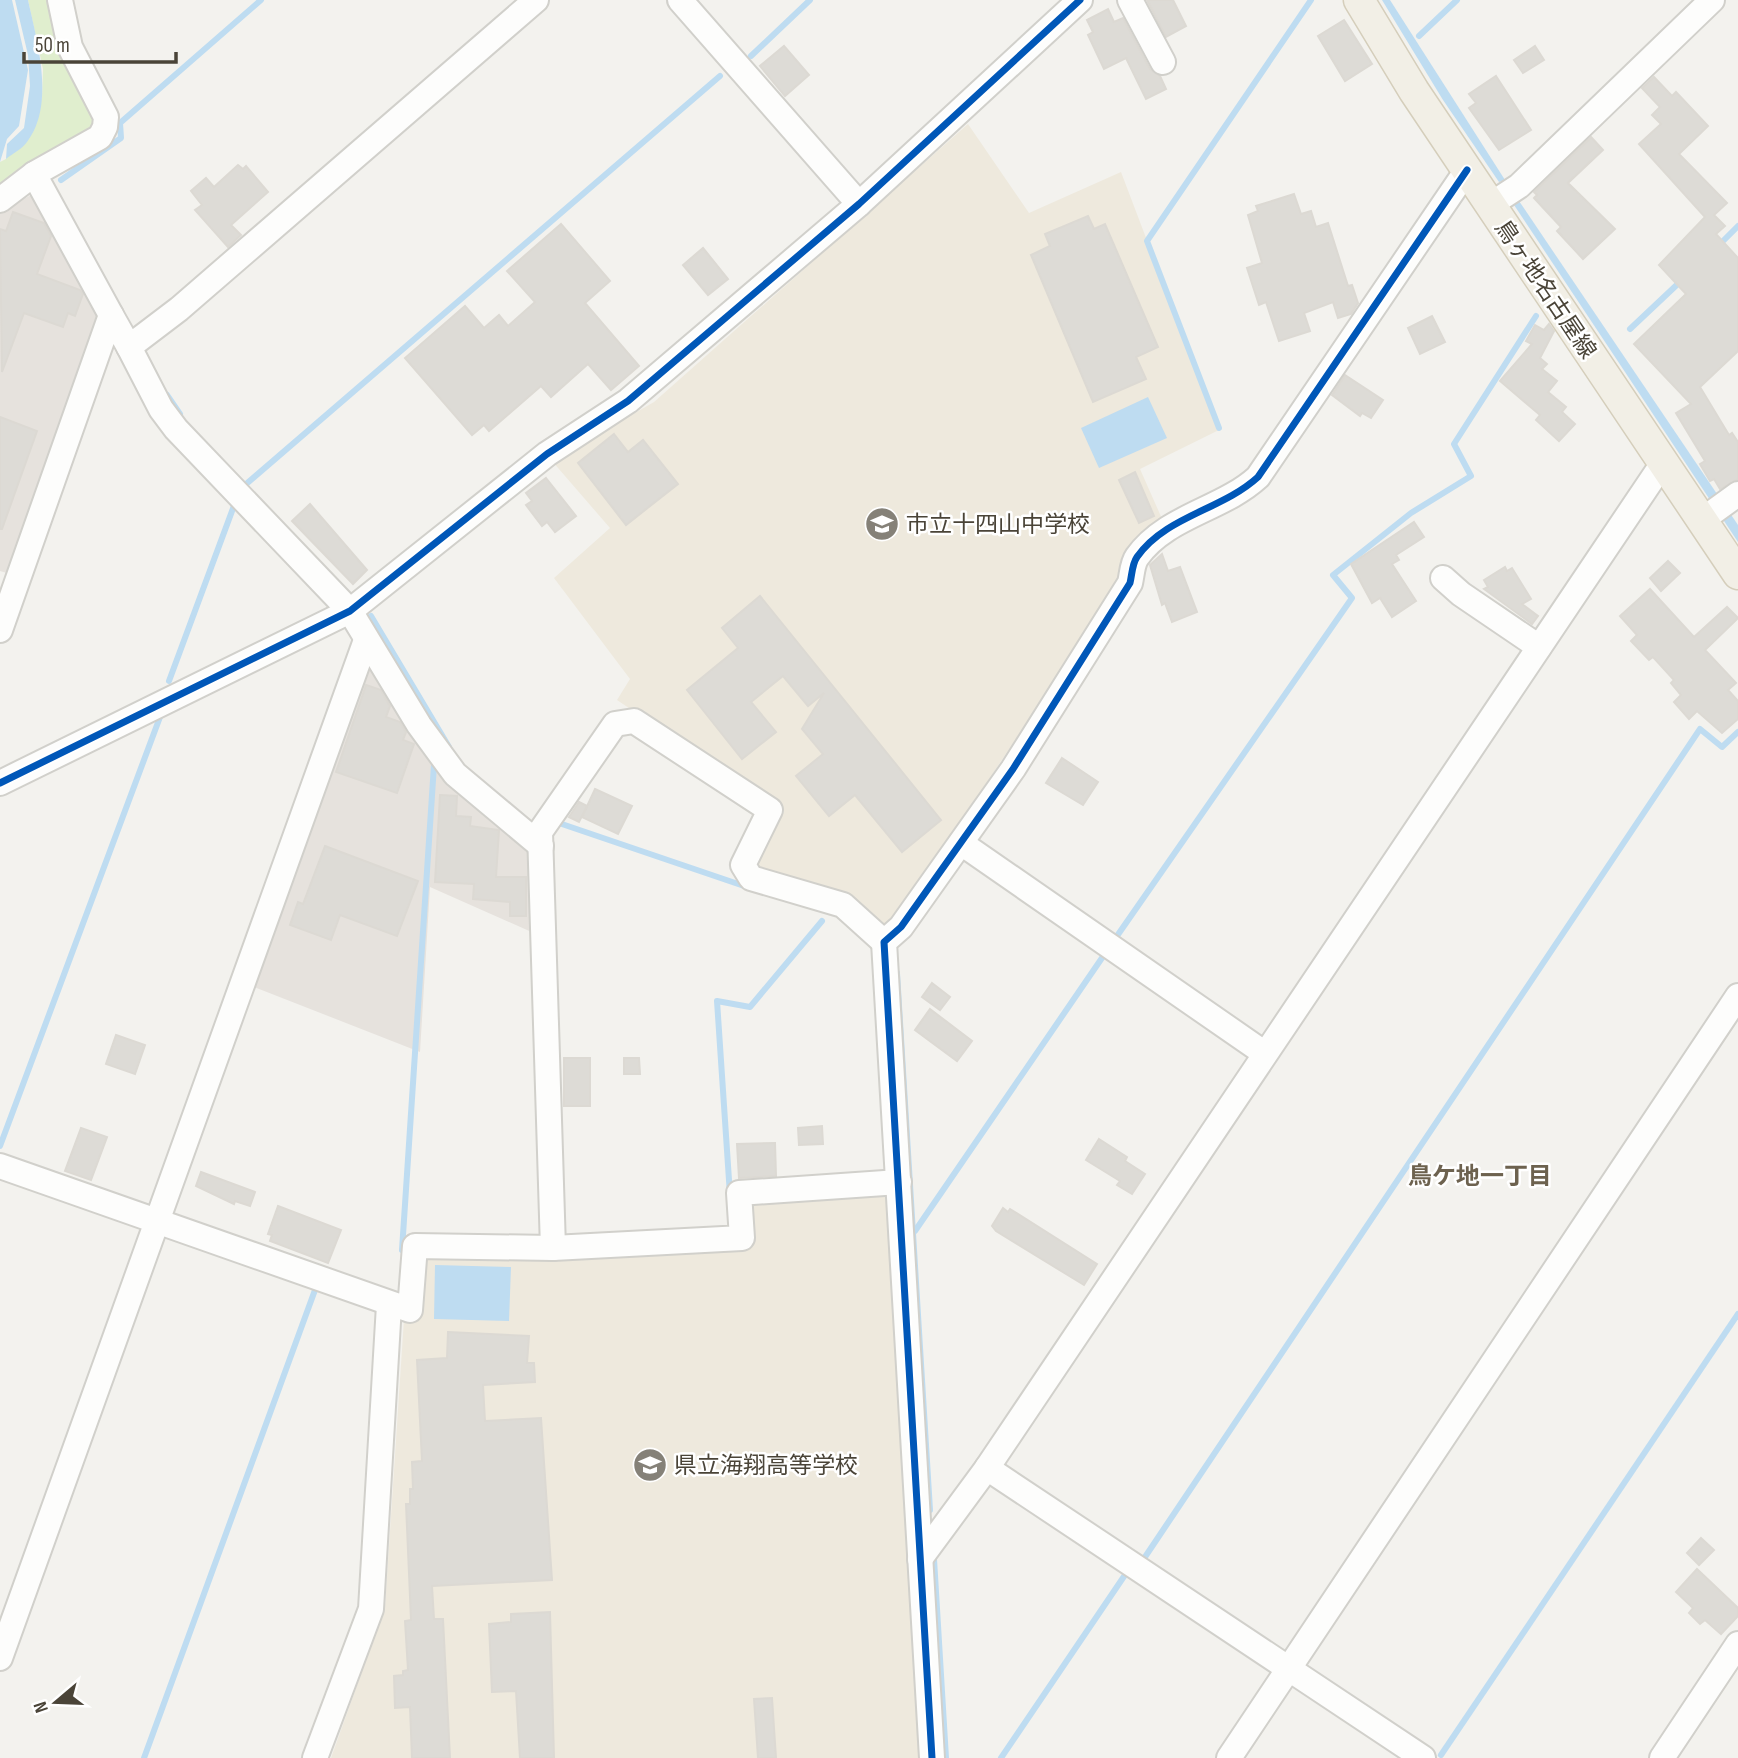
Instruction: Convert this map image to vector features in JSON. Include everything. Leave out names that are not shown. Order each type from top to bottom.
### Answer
[{"type":"main road","name":"鳥ヶ地名古屋線","points":[[1359,0],[1414,91],[1663,463],[1719,508],[1738,574]]},
{"type":"street","points":[[0,200],[34,174],[100,137],[106,127],[106,117],[70,47],[60,0]]},
{"type":"street","points":[[130,347],[179,309],[536,0]]},
{"type":"street","points":[[680,0],[859,204]]},
{"type":"street","points":[[0,783],[350,611],[547,454],[628,401],[859,204],[1080,0]]},
{"type":"street","points":[[1130,0],[1163,62]]},
{"type":"street","points":[[1490,205],[1519,186],[1712,0]]},
{"type":"street","points":[[884,943],[901,927],[1013,769],[1130,583],[1135,559],[1161,532],[1244,490],[1258,477],[1467,170]]},
{"type":"street","points":[[34,174],[162,409],[176,429],[350,611],[419,725],[455,774],[541,846]]},
{"type":"street","points":[[0,630],[111,315]]},
{"type":"street","points":[[920,1559],[987,1468],[1663,463]]},
{"type":"street","points":[[1443,578],[1461,594],[1539,647]]},
{"type":"street","points":[[0,1658],[366,640]]},
{"type":"street","points":[[553,1248],[540,832],[615,724],[634,721],[770,810],[743,865],[751,878],[843,905],[884,943],[932,1758]]},
{"type":"street","points":[[961,843],[1264,1053]]},
{"type":"street","points":[[1229,1758],[1738,996]]},
{"type":"street","points":[[0,1166],[389,1305],[410,1310],[415,1246],[553,1248],[742,1238],[739,1193],[900,1182]]},
{"type":"street","points":[[315,1758],[371,1609],[389,1305]]},
{"type":"street","points":[[987,1468],[1423,1758]]},
{"type":"street","points":[[1662,1758],[1738,1644]]},
{"type":"shaded area","name":"市立十四山中学校","points":[[968,124],[1029,213],[1121,172],[1219,430],[1140,469],[1163,521],[1126,554],[1111,596],[894,922],[878,924],[753,868],[753,858],[784,812],[617,700],[630,679],[554,578],[610,528],[552,461],[654,402]]},
{"type":"shaded area","points":[[39,191],[103,314],[7,573],[0,571],[0,211]]},
{"type":"shaded area","points":[[370,654],[534,854],[536,934],[430,887],[420,1052],[249,985]]},
{"type":"shaded area","name":"県立海翔高等学校","points":[[888,1189],[923,1758],[331,1758],[385,1607],[404,1319],[415,1322],[418,1257],[748,1248],[747,1206],[755,1198]]},
{"type":"green space","points":[[28,0],[53,0],[104,126],[0,196],[0,162],[6,159],[42,98],[43,69]]},
{"type":"water","points":[[0,0],[12,0],[28,70],[19,126],[7,139],[0,162]]},
{"type":"water","points":[[15,0],[28,0],[42,72],[41,110],[36,127],[25,145],[6,159],[7,144],[24,128],[30,86],[28,55]]},
{"type":"water","points":[[1382,0],[1390,0],[1505,180],[1499,182],[1443,100]]},
{"type":"water","points":[[1517,198],[1738,525],[1738,542],[1512,202]]},
{"type":"water","points":[[1148,397],[1167,438],[1099,468],[1081,428]]},
{"type":"water","points":[[435,1265],[511,1267],[509,1321],[434,1319]]},
{"type":"building","points":[[1147,0],[1173,0],[1186,26],[1166,37]]},
{"type":"building","points":[[1108,9],[1114,22],[1123,18],[1150,69],[1160,76],[1166,89],[1146,99],[1126,58],[1104,69],[1088,35],[1093,32],[1087,20]]},
{"type":"building","points":[[1344,20],[1372,64],[1345,81],[1318,36]]},
{"type":"building","points":[[784,46],[809,75],[785,96],[760,66]]},
{"type":"building","points":[[1535,46],[1544,60],[1523,73],[1514,60]]},
{"type":"building","points":[[1496,76],[1531,130],[1499,150],[1469,108],[1476,103],[1469,94]]},
{"type":"building","points":[[1654,77],[1672,96],[1676,92],[1708,126],[1679,154],[1727,203],[1714,215],[1725,226],[1716,234],[1738,258],[1738,351],[1700,387],[1729,435],[1732,433],[1738,442],[1738,479],[1720,489],[1714,479],[1710,481],[1700,464],[1705,461],[1676,413],[1691,404],[1634,344],[1686,294],[1659,265],[1705,217],[1639,144],[1661,124],[1652,115],[1660,107],[1642,88]]},
{"type":"building","points":[[1591,137],[1603,150],[1568,183],[1615,229],[1583,259],[1557,231],[1561,227],[1534,198],[1537,195],[1534,192]]},
{"type":"building","points":[[238,165],[243,169],[246,166],[268,192],[231,225],[241,235],[228,247],[195,210],[202,205],[191,191],[206,178],[214,187]]},
{"type":"building","points":[[1294,194],[1301,214],[1311,211],[1316,227],[1328,223],[1348,286],[1352,285],[1358,303],[1351,314],[1338,318],[1333,302],[1304,313],[1310,331],[1279,341],[1266,302],[1259,305],[1247,268],[1262,263],[1248,215],[1258,211],[1256,206]]},
{"type":"building","points":[[13,212],[44,223],[51,236],[37,274],[80,290],[83,294],[75,316],[68,313],[63,327],[24,313],[2,372],[0,229],[6,231]]},
{"type":"building","points":[[1088,216],[1094,229],[1105,224],[1158,347],[1136,357],[1146,379],[1093,402],[1031,255],[1050,246],[1045,234]]},
{"type":"building","points":[[561,224],[610,281],[585,303],[639,366],[611,390],[588,364],[551,397],[541,386],[489,431],[484,425],[472,435],[405,358],[465,306],[484,328],[499,315],[508,326],[535,302],[507,271]]},
{"type":"building","points":[[703,248],[728,279],[708,295],[683,265]]},
{"type":"building","points":[[1432,316],[1445,342],[1420,354],[1408,328]]},
{"type":"building","points":[[1549,324],[1554,331],[1540,358],[1547,364],[1542,369],[1557,381],[1548,392],[1566,407],[1562,412],[1575,424],[1559,441],[1536,420],[1540,415],[1500,381],[1532,344],[1526,341],[1535,325],[1544,330]]},
{"type":"building","points":[[1345,375],[1383,400],[1371,418],[1362,413],[1360,416],[1332,395]]},
{"type":"building","points":[[0,417],[37,431],[2,529],[0,529]]},
{"type":"building","points":[[614,434],[628,452],[643,440],[678,484],[626,525],[578,463]]},
{"type":"building","points":[[1135,472],[1154,516],[1139,523],[1119,480]]},
{"type":"building","points":[[546,478],[576,516],[555,532],[547,522],[542,526],[526,505],[532,501],[526,493]]},
{"type":"building","points":[[310,504],[367,570],[353,584],[292,521]]},
{"type":"building","points":[[1414,522],[1424,537],[1396,555],[1399,560],[1392,564],[1416,601],[1392,617],[1380,598],[1372,603],[1351,564]]},
{"type":"building","points":[[1162,554],[1168,571],[1180,567],[1197,612],[1172,622],[1165,603],[1162,605],[1150,565]]},
{"type":"building","points":[[1668,561],[1680,573],[1661,591],[1650,578]]},
{"type":"building","points":[[1505,567],[1507,571],[1512,568],[1531,599],[1522,604],[1538,616],[1532,624],[1484,589],[1488,587],[1484,580]]},
{"type":"building","points":[[1650,589],[1694,637],[1727,607],[1738,618],[1705,650],[1736,683],[1728,690],[1738,701],[1738,719],[1722,733],[1697,711],[1689,719],[1674,702],[1681,695],[1671,683],[1674,680],[1653,657],[1649,660],[1631,641],[1637,635],[1620,616]]},
{"type":"building","points":[[760,596],[941,820],[902,852],[855,795],[829,816],[796,776],[823,754],[802,729],[824,693],[808,706],[783,676],[751,702],[776,732],[742,759],[687,690],[738,648],[722,628]]},
{"type":"building","points":[[366,685],[381,690],[390,706],[386,717],[400,722],[406,732],[403,740],[414,744],[397,793],[336,772]]},
{"type":"building","points":[[1062,758],[1098,782],[1083,805],[1046,783]]},
{"type":"building","points":[[595,789],[632,806],[618,834],[582,817]]},
{"type":"building","points":[[440,795],[457,796],[456,816],[471,817],[470,826],[499,830],[496,877],[526,877],[526,916],[510,916],[510,902],[473,899],[474,884],[435,882]]},
{"type":"building","points":[[579,802],[587,806],[579,822],[569,817]]},
{"type":"building","points":[[325,846],[418,881],[397,936],[340,915],[331,940],[290,925],[298,902],[303,904]]},
{"type":"building","points":[[932,983],[950,997],[940,1010],[922,997]]},
{"type":"building","points":[[930,1009],[972,1041],[957,1061],[915,1030]]},
{"type":"building","points":[[116,1035],[145,1045],[135,1074],[106,1064]]},
{"type":"building","points":[[564,1058],[590,1058],[590,1106],[564,1106]]},
{"type":"building","points":[[624,1058],[639,1058],[640,1074],[624,1074]]},
{"type":"building","points":[[822,1126],[823,1144],[799,1145],[798,1128]]},
{"type":"building","points":[[81,1128],[107,1137],[91,1180],[65,1171]]},
{"type":"building","points":[[1099,1139],[1127,1157],[1125,1161],[1145,1174],[1132,1194],[1117,1185],[1120,1181],[1086,1160]]},
{"type":"building","points":[[775,1143],[776,1176],[739,1178],[737,1144]]},
{"type":"building","points":[[201,1172],[255,1192],[250,1206],[235,1201],[234,1204],[196,1186]]},
{"type":"building","points":[[278,1206],[341,1230],[328,1263],[270,1241],[272,1235],[268,1234]]},
{"type":"building","points":[[1003,1208],[1008,1212],[1010,1209],[1097,1264],[1084,1285],[996,1231],[992,1226]]},
{"type":"building","points":[[448,1332],[529,1336],[527,1363],[534,1363],[535,1382],[483,1385],[485,1421],[541,1418],[552,1580],[432,1586],[434,1619],[443,1619],[450,1758],[412,1758],[410,1707],[395,1708],[394,1676],[403,1675],[403,1671],[408,1670],[405,1621],[411,1620],[406,1504],[410,1504],[410,1489],[413,1489],[412,1462],[422,1461],[417,1360],[447,1358]]},
{"type":"building","points":[[1701,1538],[1714,1550],[1699,1565],[1687,1553]]},
{"type":"building","points":[[1697,1569],[1738,1608],[1738,1616],[1721,1634],[1705,1620],[1700,1624],[1689,1613],[1693,1608],[1676,1592]]},
{"type":"building","points":[[550,1612],[554,1758],[520,1758],[516,1691],[492,1692],[489,1624],[511,1622],[511,1614]]},
{"type":"building","points":[[772,1698],[776,1758],[758,1758],[754,1699]]},
{"type":"waterway","points":[[61,180],[121,138],[120,123],[261,0]]},
{"type":"waterway","points":[[751,56],[810,0]]},
{"type":"waterway","points":[[1219,428],[1147,241],[1311,0]]},
{"type":"waterway","points":[[1419,36],[1457,0]]},
{"type":"waterway","points":[[245,485],[720,76]]},
{"type":"waterway","points":[[1718,246],[1738,226]]},
{"type":"waterway","points":[[1630,329],[1682,280]]},
{"type":"waterway","points":[[1117,936],[1352,598],[1333,575],[1411,513],[1471,476],[1454,444],[1536,316]]},
{"type":"waterway","points":[[167,395],[180,414]]},
{"type":"waterway","points":[[169,681],[235,503]]},
{"type":"waterway","points":[[371,616],[449,747]]},
{"type":"waterway","points":[[0,1146],[160,717]]},
{"type":"waterway","points":[[1145,1557],[1700,729],[1722,747],[1738,732]]},
{"type":"waterway","points":[[402,1250],[434,765]]},
{"type":"waterway","points":[[556,822],[747,887]]},
{"type":"waterway","points":[[730,1195],[717,1001],[750,1007],[822,921]]},
{"type":"waterway","points":[[915,1231],[1104,955]]},
{"type":"waterway","points":[[897,973],[930,1510]]},
{"type":"waterway","points":[[144,1758],[315,1290]]},
{"type":"waterway","points":[[1441,1755],[1738,1314]]},
{"type":"waterway","points":[[934,1559],[946,1758]]},
{"type":"waterway","points":[[1001,1758],[1129,1569]]},
{"type":"cycle path","points":[[0,783],[350,611],[547,454],[628,401],[859,204],[1080,0]]},
{"type":"cycle path","points":[[932,1758],[884,942],[901,927],[1013,769],[1130,583],[1137,557],[1163,532],[1228,498],[1258,477],[1467,170]]},
{"type":"place","name":"市立十四山中学校","points":[[882,524]]},
{"type":"place","name":"県立海翔高等学校","points":[[650,1465]]},
{"type":"district","name":"鳥ケ地一丁目","points":[[1480,1176]]}]
